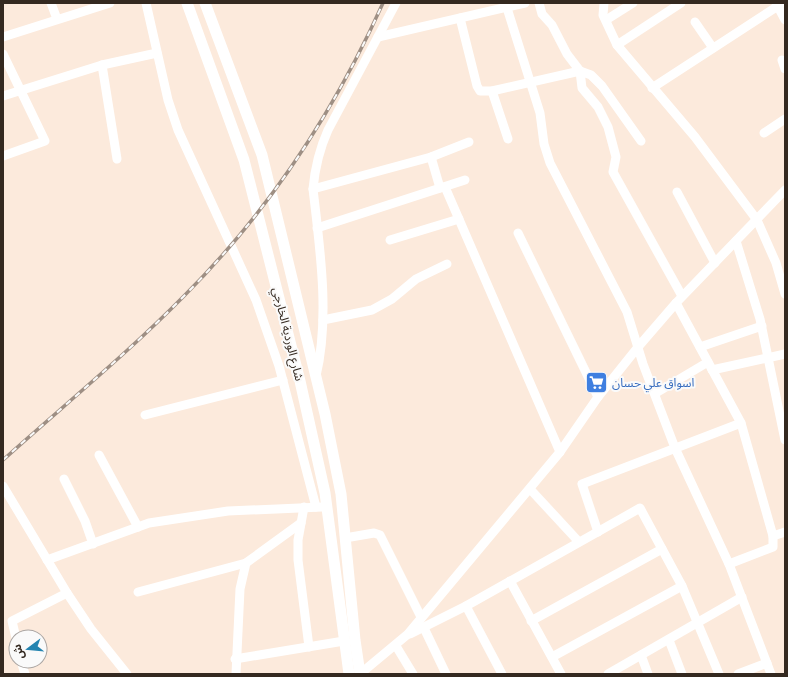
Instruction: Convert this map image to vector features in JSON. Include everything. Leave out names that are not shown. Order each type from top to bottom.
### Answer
[{"type":"main road","name":"شارع الوردية الخارجي","points":[[187,3],[244,160],[261,226],[325,493],[322,507],[330,528],[349,674]]},
{"type":"main road","name":"شارع الوردية الخارجي","points":[[205,3],[262,155],[315,378],[341,494],[355,640],[360,674]]},
{"type":"main road","points":[[325,493],[329,502],[333,503],[337,502],[341,494]]},
{"type":"main road","points":[[330,528],[336,522],[340,524],[345,534]]},
{"type":"street","points":[[51,3],[57,19]]},
{"type":"street","points":[[3,37],[110,3]]},
{"type":"street","points":[[46,560],[150,523],[228,511],[322,507],[256,300],[178,130],[157,53],[146,3]]},
{"type":"street","points":[[315,378],[321,354],[323,320],[313,189],[315,169],[319,151],[396,3]]},
{"type":"street","points":[[378,37],[525,3]]},
{"type":"street","points":[[539,3],[542,14],[552,25],[567,54],[580,71],[582,88],[598,107],[610,135],[616,157],[613,172],[679,299],[700,347],[741,423],[773,536],[773,547],[729,564]]},
{"type":"street","points":[[604,3],[604,15],[617,45],[695,137],[756,220],[776,263],[785,294]]},
{"type":"street","points":[[606,20],[633,3]]},
{"type":"street","points":[[617,45],[681,3]]},
{"type":"street","points":[[652,88],[778,5],[785,20]]},
{"type":"street","points":[[507,8],[542,121],[544,144],[550,163],[627,312],[638,347],[675,448],[729,564],[771,674]]},
{"type":"street","points":[[460,18],[478,89],[484,92],[492,92],[580,71],[591,75],[602,86],[641,141]]},
{"type":"street","points":[[695,22],[713,48]]},
{"type":"street","points":[[3,96],[102,65],[157,53]]},
{"type":"street","points":[[3,54],[45,141],[3,156]]},
{"type":"street","points":[[102,65],[117,159]]},
{"type":"street","points":[[492,92],[508,139]]},
{"type":"street","points":[[764,133],[785,119]]},
{"type":"street","points":[[313,189],[431,157],[469,142]]},
{"type":"street","points":[[431,157],[560,452]]},
{"type":"street","points":[[317,228],[465,180]]},
{"type":"street","points":[[360,674],[396,646],[408,634],[421,616],[560,452],[598,397],[638,347],[679,299],[785,190]]},
{"type":"street","points":[[677,192],[715,263]]},
{"type":"street","points":[[390,240],[459,219]]},
{"type":"street","points":[[518,233],[598,397]]},
{"type":"street","points":[[736,241],[762,326],[784,428],[785,440]]},
{"type":"street","points":[[323,320],[372,310],[392,299],[406,285],[447,264]]},
{"type":"street","points":[[700,347],[762,326]]},
{"type":"street","points":[[656,393],[710,366],[769,359],[785,354]]},
{"type":"street","points":[[145,415],[282,380]]},
{"type":"street","points":[[598,532],[582,484],[741,423]]},
{"type":"street","points":[[99,455],[138,527]]},
{"type":"street","points":[[64,479],[85,521],[93,544]]},
{"type":"street","points":[[3,486],[67,593],[91,629],[128,674]]},
{"type":"street","points":[[530,489],[580,542]]},
{"type":"street","points":[[304,508],[298,540],[298,560],[309,647]]},
{"type":"street","points":[[408,634],[424,628],[466,606],[640,508],[682,586],[719,674]]},
{"type":"street","points":[[138,592],[246,563],[301,523]]},
{"type":"street","points":[[773,536],[785,532]]},
{"type":"street","points":[[345,534],[374,533],[380,536],[421,616]]},
{"type":"street","points":[[531,621],[662,549]]},
{"type":"street","points":[[236,674],[235,659],[240,589],[246,563]]},
{"type":"street","points":[[510,581],[561,674]]},
{"type":"street","points":[[552,657],[682,586]]},
{"type":"street","points":[[14,629],[12,621],[67,593]]},
{"type":"street","points":[[613,673],[641,655],[742,597]]},
{"type":"street","points":[[466,606],[502,674]]},
{"type":"street","points":[[424,628],[446,674]]},
{"type":"street","points":[[669,640],[682,674]]},
{"type":"street","points":[[235,659],[344,642]]},
{"type":"street","points":[[396,646],[413,674]]},
{"type":"street","points":[[641,655],[648,674]]},
{"type":"street","points":[[738,674],[767,663]]},
{"type":"railway","points":[[3,460],[118,359],[184,296],[244,230],[271,195],[321,121],[343,83],[383,3]]},
{"type":"place","name":"اسواق علي حسان","points":[[596,383]]}]
